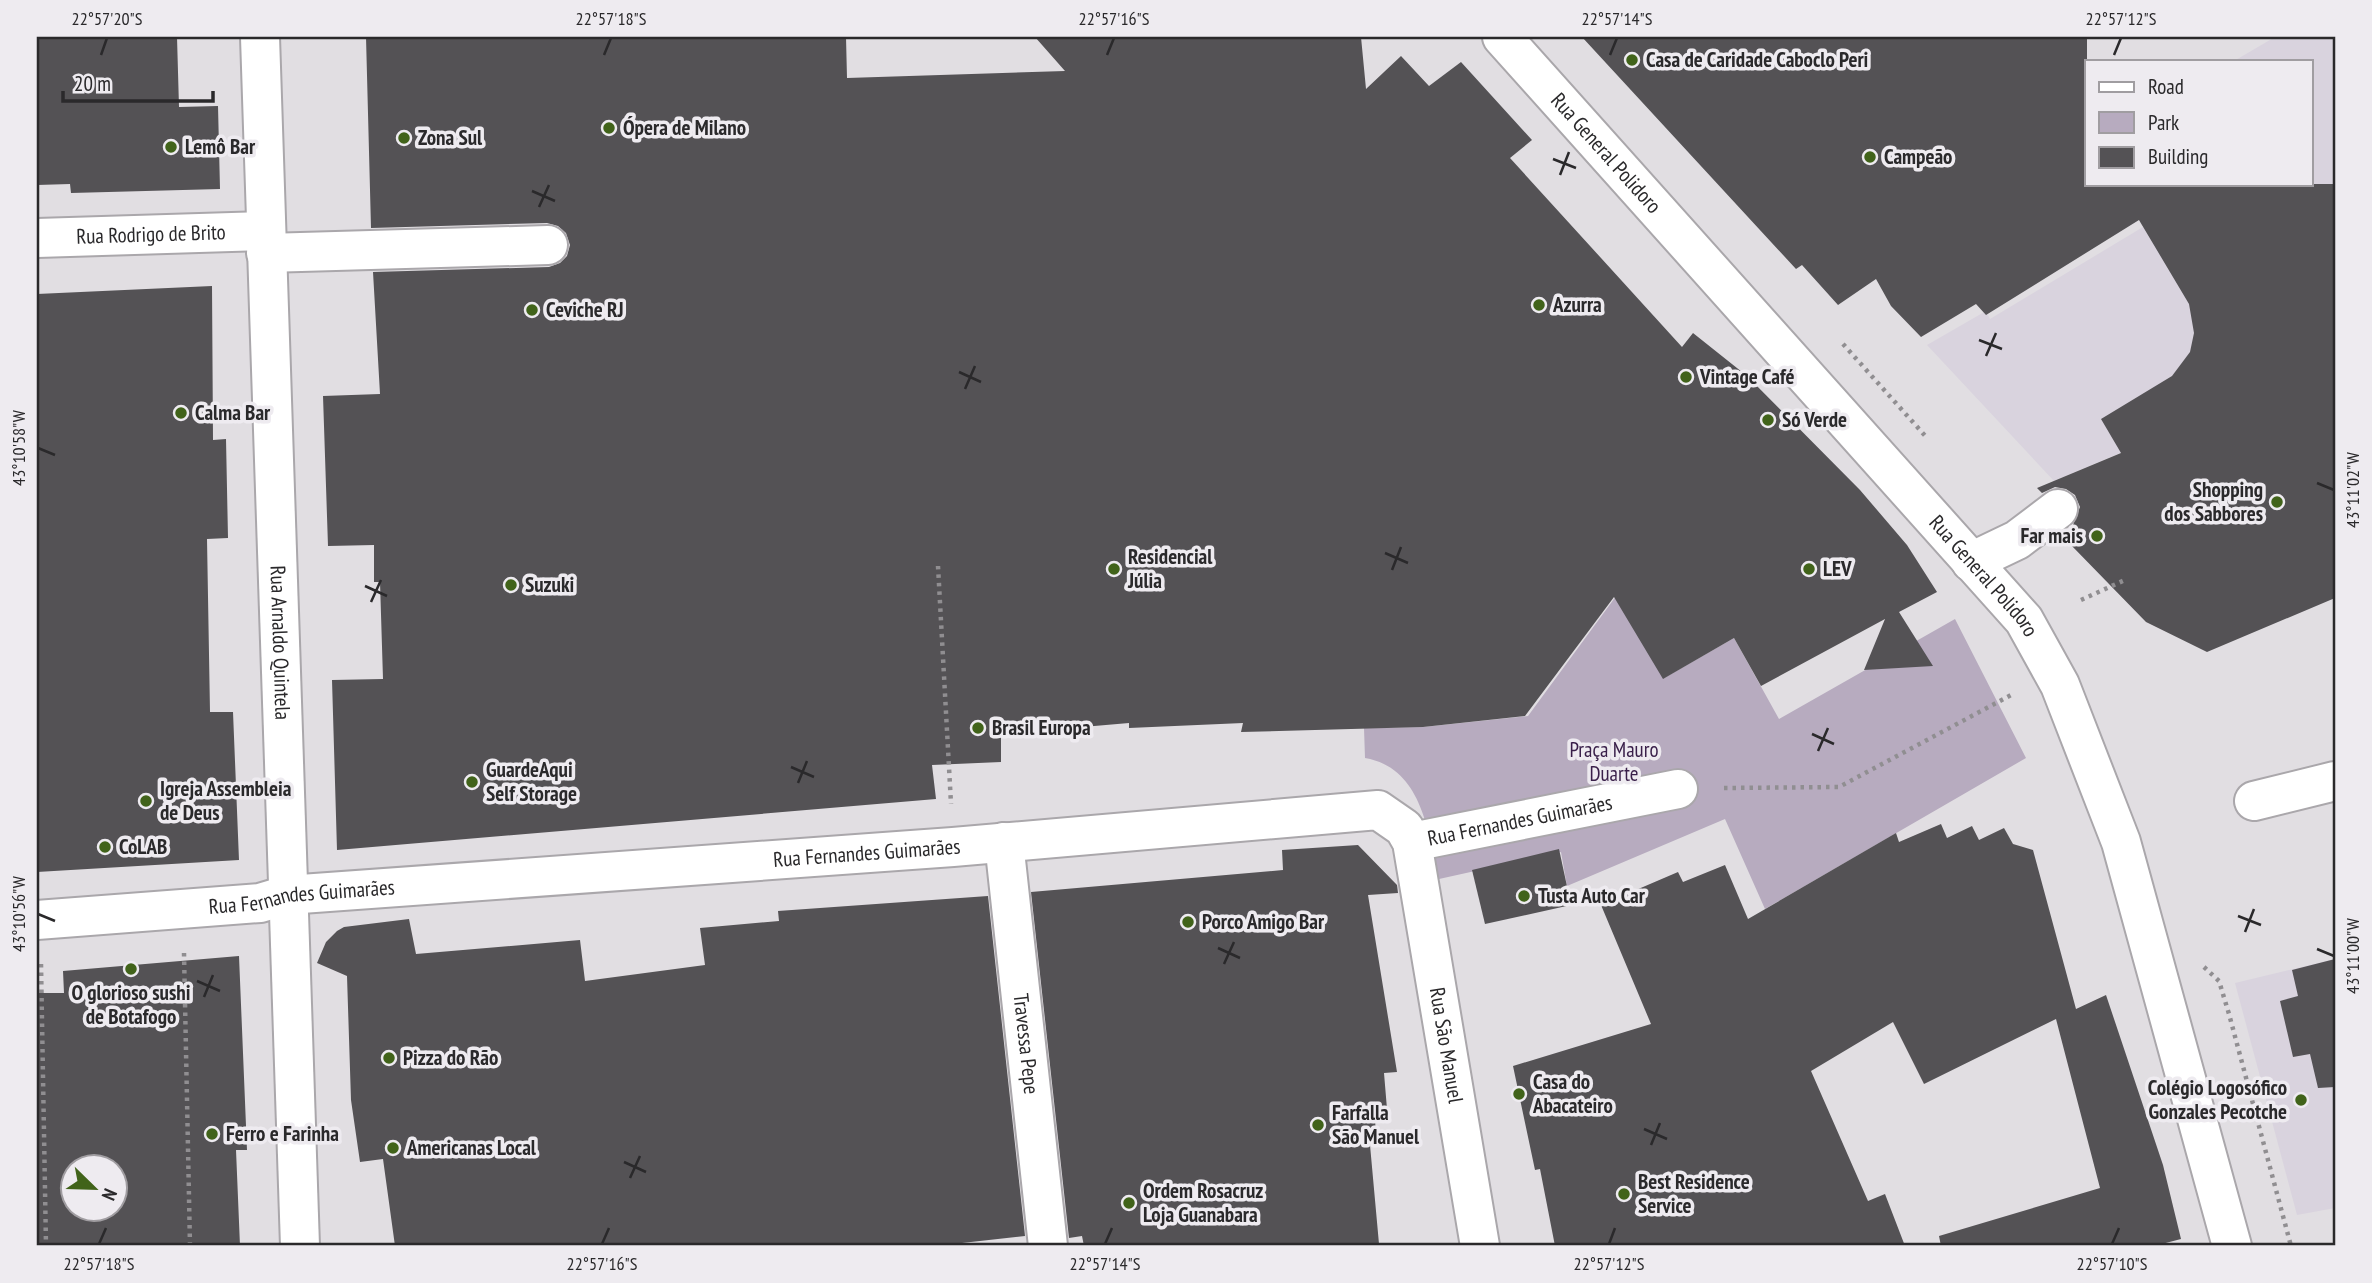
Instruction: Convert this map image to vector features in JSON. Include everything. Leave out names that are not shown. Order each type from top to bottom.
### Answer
[{"type":"street","name":"Rua Arnaldo Quintela","points":[[260,37],[300,1246]]},
{"type":"street","name":"Rua General Polidoro","points":[[1502,37],[2024,620],[2060,685],[2121,842],[2232,1246]]},
{"type":"street","name":"Rua Rodrigo de Brito","points":[[37,238],[548,245]]},
{"type":"street","points":[[1971,562],[2017,540],[2058,509]]},
{"type":"street","points":[[2254,801],[2335,781]]},
{"type":"street","name":"Rua Fernandes Guimarães","points":[[38,920],[260,903],[287,895],[1004,842],[1363,809],[1378,810],[1393,817],[1404,828],[1412,842],[1678,789]]},
{"type":"street","name":"Travessa Pepe","points":[[1004,842],[1048,1246]]},
{"type":"street","name":"Rua São Manuel","points":[[1412,842],[1480,1246]]},
{"type":"path","points":[[938,566],[953,846]]},
{"type":"path","points":[[2081,600],[2127,579]]},
{"type":"path","points":[[1678,789],[1839,788],[2023,689]]},
{"type":"path","points":[[183,908],[190,1246]]},
{"type":"path","points":[[38,920],[46,1246]]},
{"type":"shaded area","points":[[2275,37],[2335,37],[2335,362],[2054,481],[1927,345],[1986,311],[1990,319],[2143,227],[2118,186],[2312,186],[2312,60],[2236,60]]},
{"type":"shaded area","name":"Colégio Logosófico Gonzales Pecotche","points":[[2335,959],[2335,1208],[2297,1215],[2235,983]]},
{"type":"green space","name":"Praça Mauro Duarte","points":[[1625,584],[1664,678],[1734,638],[1779,719],[1955,619],[2026,758],[1765,909],[1725,819],[1567,886],[1561,852],[1439,879],[1426,822],[1419,804],[1411,788],[1399,774],[1384,764],[1365,758],[1364,728],[1423,727],[1528,716]]},
{"type":"building","points":[[37,37],[177,37],[179,107],[218,106],[220,189],[71,193],[70,184],[37,185]]},
{"type":"building","points":[[366,37],[846,37],[847,78],[1065,71],[1035,37],[1361,37],[1366,89],[1401,56],[1429,86],[1461,62],[1532,140],[1510,158],[1682,347],[1693,333],[1747,376],[1860,490],[1907,545],[1937,592],[1899,612],[1933,666],[1864,670],[1885,619],[1761,686],[1734,638],[1663,679],[1614,597],[1525,716],[1423,727],[1241,732],[1243,723],[1129,728],[1129,723],[1001,734],[1001,762],[932,765],[936,799],[337,850],[332,680],[383,679],[380,582],[374,582],[374,545],[328,546],[323,396],[380,394],[373,272],[549,267],[560,263],[567,256],[570,245],[566,233],[558,226],[547,223],[371,228]]},
{"type":"building","points":[[1582,37],[2087,37],[2085,186],[2335,184],[2335,598],[2207,652],[2146,622],[2071,545],[2082,534],[2073,525],[2080,507],[2075,495],[2066,489],[2055,487],[2042,493],[2037,488],[2121,453],[2101,419],[2172,376],[2190,352],[2194,333],[2189,304],[2139,220],[1986,315],[1976,304],[1921,337],[1891,306],[1876,279],[1838,305],[1802,265],[1796,269]]},
{"type":"building","points":[[212,286],[213,440],[226,439],[228,538],[207,539],[210,712],[233,712],[239,860],[37,872],[37,294]]},
{"type":"building","points":[[1941,824],[1947,838],[1972,826],[1979,840],[2004,828],[2013,844],[2033,850],[2076,1009],[2106,995],[2163,1165],[2181,1239],[2154,1246],[1941,1246],[1939,1236],[2100,1188],[2056,1019],[1924,1084],[1893,1022],[1811,1071],[1868,1201],[1885,1194],[1905,1246],[1555,1246],[1540,1169],[1535,1170],[1513,1066],[1651,1024],[1601,905],[1678,872],[1683,882],[1725,865],[1748,919],[1896,833],[1899,842]]},
{"type":"building","points":[[1358,845],[1397,885],[1398,893],[1368,895],[1397,1072],[1384,1073],[1387,1109],[1374,1109],[1377,1144],[1370,1145],[1379,1244],[1084,1246],[1082,1236],[1069,1238],[1031,892],[1283,870],[1282,850]]},
{"type":"building","name":"Tusta Auto Car","points":[[1559,849],[1571,905],[1485,924],[1472,870]]},
{"type":"building","points":[[988,896],[1025,1236],[935,1246],[395,1246],[383,1159],[360,1162],[351,1100],[347,976],[317,963],[326,942],[337,931],[344,927],[409,919],[416,954],[580,940],[585,981],[705,965],[700,928],[779,921],[778,911]]},
{"type":"building","points":[[239,956],[247,1150],[236,1150],[240,1246],[37,1246],[37,993],[64,993],[63,971]]},
{"type":"building","points":[[2335,959],[2335,1087],[2318,1088],[2310,1054],[2293,1057],[2280,1001],[2298,996],[2292,970]]},
{"type":"place","name":"Casa de Caridade Caboclo Peri","points":[[1632,60]]},
{"type":"place","name":"Ópera de Milano","points":[[609,128]]},
{"type":"place","name":"Zona Sul","points":[[404,138]]},
{"type":"place","name":"Lemô Bar","points":[[171,147]]},
{"type":"place","name":"Campeão","points":[[1870,157]]},
{"type":"place","name":"Azurra","points":[[1539,305]]},
{"type":"place","name":"Ceviche RJ","points":[[532,310]]},
{"type":"place","name":"Vintage Café","points":[[1686,377]]},
{"type":"place","name":"Calma Bar","points":[[181,413]]},
{"type":"place","name":"Só Verde","points":[[1768,420]]},
{"type":"place","name":"Shopping dos Sabbores","points":[[2277,502]]},
{"type":"place","name":"Far mais","points":[[2097,536]]},
{"type":"place","name":"Residencial Júlia","points":[[1114,569]]},
{"type":"place","name":"LEV","points":[[1809,569]]},
{"type":"place","name":"Suzuki","points":[[511,585]]},
{"type":"place","name":"Brasil Europa","points":[[978,728]]},
{"type":"place","name":"GuardeAqui Self Storage","points":[[472,782]]},
{"type":"place","name":"Igreja Assembleia de Deus","points":[[146,801]]},
{"type":"place","name":"CoLAB","points":[[105,847]]},
{"type":"place","name":"Tusta Auto Car","points":[[1524,896]]},
{"type":"place","name":"Porco Amigo Bar","points":[[1188,922]]},
{"type":"place","name":"O glorioso sushi de Botafogo","points":[[131,969]]},
{"type":"place","name":"Pizza do Rão","points":[[389,1058]]},
{"type":"place","name":"Casa do Abacateiro","points":[[1519,1094]]},
{"type":"place","name":"Colégio Logosófico Gonzales Pecotche","points":[[2301,1100]]},
{"type":"place","name":"Farfalla São Manuel","points":[[1318,1125]]},
{"type":"place","name":"Ferro e Farinha","points":[[212,1134]]},
{"type":"place","name":"Americanas Local","points":[[393,1148]]},
{"type":"place","name":"Best Residence Service","points":[[1624,1194]]},
{"type":"place","name":"Ordem Rosacruz Loja Guanabara","points":[[1129,1203]]}]
